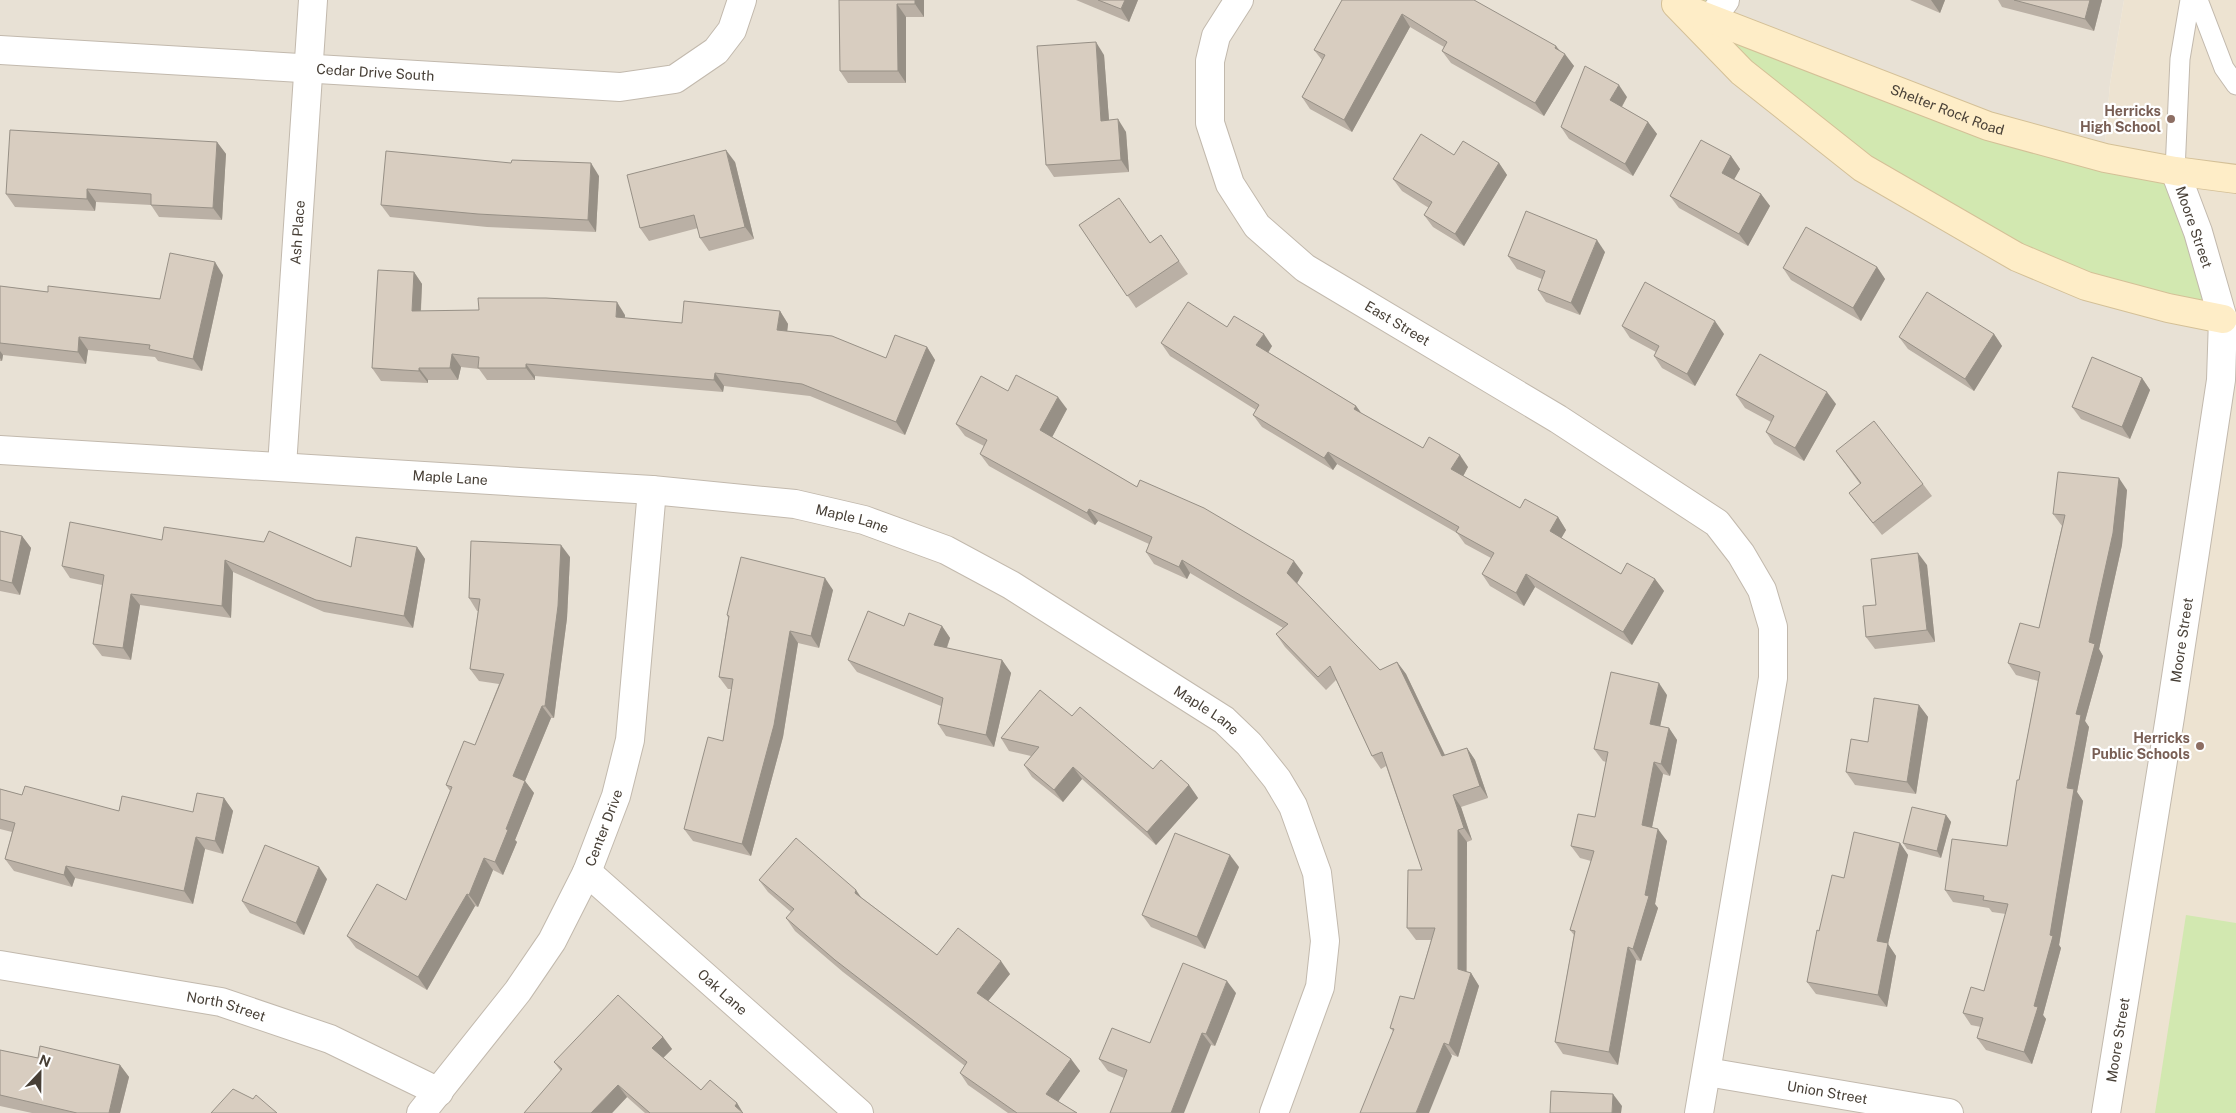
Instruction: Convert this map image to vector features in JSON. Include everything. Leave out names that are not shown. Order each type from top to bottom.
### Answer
[{"type":"main road","name":"Shelter Rock Road","points":[[1672,2],[1718,10],[1988,126],[2105,158],[2175,171],[2236,179]]},
{"type":"main road","points":[[1672,2],[1742,72],[1863,168],[1888,183],[2017,257],[2086,286],[2168,308],[2223,319]]},
{"type":"street","name":"Ash Place","points":[[282,466],[313,0]]},
{"type":"street","name":"Cedar Drive South","points":[[0,50],[308,70],[620,87],[675,79],[716,51],[732,30],[742,0]]},
{"type":"street","name":"East Street","points":[[1239,0],[1216,36],[1210,61],[1210,123],[1230,184],[1257,226],[1306,268],[1558,419],[1717,523],[1741,554],[1762,590],[1773,627],[1773,678],[1707,1072]]},
{"type":"street","name":"Moore Street","points":[[2106,1113],[2170,717],[2221,380],[2223,319],[2198,232],[2175,171]]},
{"type":"street","name":"Maple Lane","points":[[0,450],[652,490],[796,504],[864,520],[946,550],[1011,585],[1215,715],[1249,744],[1277,779],[1292,806],[1317,872],[1325,941],[1320,987],[1274,1113]]},
{"type":"street","name":"Center Drive","points":[[421,1113],[518,991],[552,941],[587,872],[616,796],[630,740],[652,490]]},
{"type":"street","name":"Oak Lane","points":[[587,872],[859,1113]]},
{"type":"street","name":"North Street","points":[[0,965],[222,1002],[330,1039],[439,1092]]},
{"type":"street","points":[[1699,1113],[1707,1072]]},
{"type":"street","name":"Union Street","points":[[1707,1072],[1949,1113]]},
{"type":"lane","points":[[2175,171],[2180,59],[2190,0]]},
{"type":"lane","points":[[2198,0],[2224,68],[2236,85]]},
{"type":"shaded area","points":[[0,0],[1669,0],[2223,319],[2106,1113],[0,1113]]},
{"type":"shaded area","points":[[1725,0],[2124,0],[2110,84],[2104,153],[1710,20]]},
{"type":"shaded area","name":"Herricks Public Schools","points":[[2124,0],[2236,0],[2236,1113],[2105,1113],[2223,319],[2104,153],[2110,84]]},
{"type":"green space","points":[[1669,0],[1725,0],[1712,17],[1990,124],[2175,171],[2223,319],[2086,286],[1863,168]]},
{"type":"green space","points":[[2186,915],[2236,923],[2236,1113],[2155,1113]]},
{"type":"building","points":[[839,0],[915,0],[915,4],[897,4],[898,71],[840,71]]},
{"type":"building","points":[[1098,0],[1125,0],[1121,9]]},
{"type":"building","points":[[1342,0],[1474,0],[1556,46],[1555,48],[1565,54],[1535,103],[1442,51],[1447,42],[1402,14],[1344,120],[1302,97],[1325,55],[1314,50]]},
{"type":"building","points":[[2014,0],[2090,0],[2085,19]]},
{"type":"building","points":[[1096,42],[1101,121],[1118,119],[1121,160],[1046,165],[1037,46]]},
{"type":"building","points":[[1585,66],[1619,85],[1610,100],[1648,122],[1625,164],[1561,127]]},
{"type":"building","points":[[10,130],[217,142],[213,208],[151,205],[151,194],[87,189],[87,199],[6,194]]},
{"type":"building","points":[[1421,134],[1454,155],[1463,141],[1499,163],[1455,234],[1424,215],[1432,202],[1393,179]]},
{"type":"building","points":[[1701,140],[1731,156],[1722,173],[1761,194],[1739,234],[1670,196]]},
{"type":"building","points":[[726,150],[745,227],[700,238],[694,215],[640,228],[627,175]]},
{"type":"building","points":[[386,151],[511,163],[512,160],[591,163],[588,220],[478,214],[381,205]]},
{"type":"building","points":[[1119,198],[1150,243],[1161,235],[1179,261],[1127,296],[1079,225]]},
{"type":"building","points":[[1526,211],[1597,240],[1571,303],[1538,290],[1545,271],[1508,256]]},
{"type":"building","points":[[1806,227],[1877,267],[1853,308],[1783,268]]},
{"type":"building","points":[[170,253],[215,262],[193,359],[149,349],[150,345],[79,337],[78,352],[0,343],[0,286],[48,292],[48,286],[160,299]]},
{"type":"building","points":[[378,270],[414,272],[412,311],[479,310],[478,298],[546,298],[617,302],[616,317],[682,323],[684,301],[780,311],[777,330],[832,336],[886,358],[895,335],[927,347],[896,422],[802,384],[715,373],[714,380],[526,364],[526,368],[478,368],[479,357],[452,354],[450,368],[419,368],[419,371],[372,368]]},
{"type":"building","points":[[1645,282],[1715,321],[1687,374],[1654,356],[1659,346],[1622,326]]},
{"type":"building","points":[[1927,292],[1994,334],[1965,379],[1899,337]]},
{"type":"building","points":[[1188,302],[1227,327],[1234,316],[1264,334],[1256,345],[1356,406],[1354,409],[1423,448],[1429,437],[1460,455],[1451,469],[1520,508],[1525,499],[1558,517],[1550,531],[1621,574],[1627,563],[1655,579],[1623,632],[1526,574],[1516,593],[1482,574],[1494,553],[1456,532],[1459,527],[1328,452],[1324,458],[1253,415],[1259,405],[1161,343]]},
{"type":"building","points":[[1760,354],[1827,392],[1795,448],[1766,432],[1774,416],[1736,395]]},
{"type":"building","points":[[2092,357],[2142,378],[2122,427],[2072,407]]},
{"type":"building","points":[[1016,375],[1058,397],[1040,430],[1137,487],[1140,480],[1204,508],[1294,561],[1287,573],[1380,670],[1397,662],[1442,756],[1467,748],[1480,786],[1453,795],[1464,828],[1458,830],[1458,969],[1471,973],[1449,1045],[1444,1043],[1416,1113],[1360,1113],[1394,1029],[1390,1028],[1400,996],[1414,999],[1435,928],[1407,928],[1408,870],[1422,870],[1382,752],[1372,756],[1330,666],[1318,677],[1276,634],[1288,624],[1182,560],[1179,567],[1146,552],[1152,537],[1089,509],[1087,513],[980,454],[987,440],[956,424],[981,376],[1008,391]]},
{"type":"building","points":[[1874,421],[1923,484],[1873,523],[1849,493],[1861,483],[1836,451]]},
{"type":"building","points":[[2058,472],[2119,478],[2113,533],[2089,642],[2095,644],[2076,714],[2081,715],[2067,788],[2074,789],[2050,935],[2053,936],[2034,1006],[2038,1007],[2024,1052],[1977,1038],[1983,1018],[1963,1013],[1971,987],[1984,991],[2008,904],[1983,900],[1984,896],[1945,890],[1952,839],[2007,846],[2017,780],[2019,780],[2040,672],[2008,663],[2020,623],[2039,628],[2065,515],[2053,514]]},
{"type":"building","points":[[70,522],[162,540],[164,527],[264,542],[269,531],[351,567],[356,537],[417,547],[404,616],[316,600],[225,560],[222,606],[131,594],[123,648],[93,644],[104,575],[62,566]]},
{"type":"building","points":[[0,531],[22,536],[12,583],[0,580]]},
{"type":"building","points":[[471,541],[561,545],[558,606],[545,706],[542,706],[513,776],[525,781],[506,829],[508,830],[495,862],[484,858],[469,895],[467,894],[418,977],[347,936],[377,884],[406,900],[452,787],[446,785],[464,741],[475,745],[504,674],[470,669],[480,599],[469,598]]},
{"type":"building","points":[[1918,553],[1927,630],[1866,637],[1863,606],[1876,605],[1871,559]]},
{"type":"building","points":[[741,557],[825,578],[811,636],[790,631],[774,725],[742,844],[684,829],[708,737],[723,741],[733,679],[719,677],[729,616],[727,615]]},
{"type":"building","points":[[868,611],[904,626],[909,613],[942,626],[934,645],[1002,660],[986,735],[938,724],[943,698],[848,660]]},
{"type":"building","points":[[1611,672],[1659,683],[1650,724],[1669,728],[1661,764],[1654,762],[1642,825],[1658,829],[1645,895],[1649,896],[1633,949],[1628,947],[1609,1052],[1555,1042],[1575,931],[1570,930],[1594,851],[1571,846],[1578,814],[1595,817],[1608,752],[1594,749]]},
{"type":"building","points":[[1040,690],[1072,716],[1080,707],[1153,769],[1161,760],[1189,785],[1147,832],[1073,767],[1054,790],[1024,765],[1039,747],[1001,738]]},
{"type":"building","points":[[1874,698],[1919,705],[1907,782],[1846,772],[1851,739],[1868,742]]},
{"type":"building","points":[[25,786],[119,811],[122,796],[193,812],[197,793],[224,798],[215,841],[196,837],[184,891],[66,866],[64,875],[5,859],[15,823],[0,819],[0,789],[22,795]]},
{"type":"building","points":[[1912,807],[1946,815],[1937,851],[1903,843]]},
{"type":"building","points":[[1854,832],[1900,843],[1877,941],[1888,943],[1878,995],[1807,982],[1817,930],[1819,931],[1832,875],[1844,878]]},
{"type":"building","points":[[1175,833],[1230,855],[1197,937],[1142,915]]},
{"type":"building","points":[[796,838],[856,890],[855,893],[937,955],[958,928],[1001,961],[977,993],[1071,1059],[1046,1094],[1077,1113],[1017,1113],[960,1073],[967,1062],[835,960],[786,918],[794,909],[759,880]]},
{"type":"building","points":[[265,845],[319,867],[296,923],[242,901]]},
{"type":"building","points":[[1183,963],[1227,981],[1206,1034],[1202,1033],[1171,1113],[1110,1113],[1127,1070],[1099,1059],[1112,1028],[1150,1043]]},
{"type":"building","points":[[618,995],[663,1037],[652,1048],[701,1090],[710,1080],[737,1103],[735,1106],[743,1113],[650,1113],[618,1085],[591,1113],[524,1113],[562,1069],[554,1062]]},
{"type":"building","points":[[40,1046],[120,1065],[109,1113],[77,1113],[0,1095],[0,1050],[38,1058]]},
{"type":"building","points":[[233,1089],[253,1099],[256,1095],[277,1113],[211,1113]]},
{"type":"building","points":[[1551,1091],[1613,1094],[1612,1113],[1550,1113]]},
{"type":"place","name":"Herricks High School","points":[[2171,119]]},
{"type":"place","name":"Herricks Public Schools","points":[[2200,746]]}]
